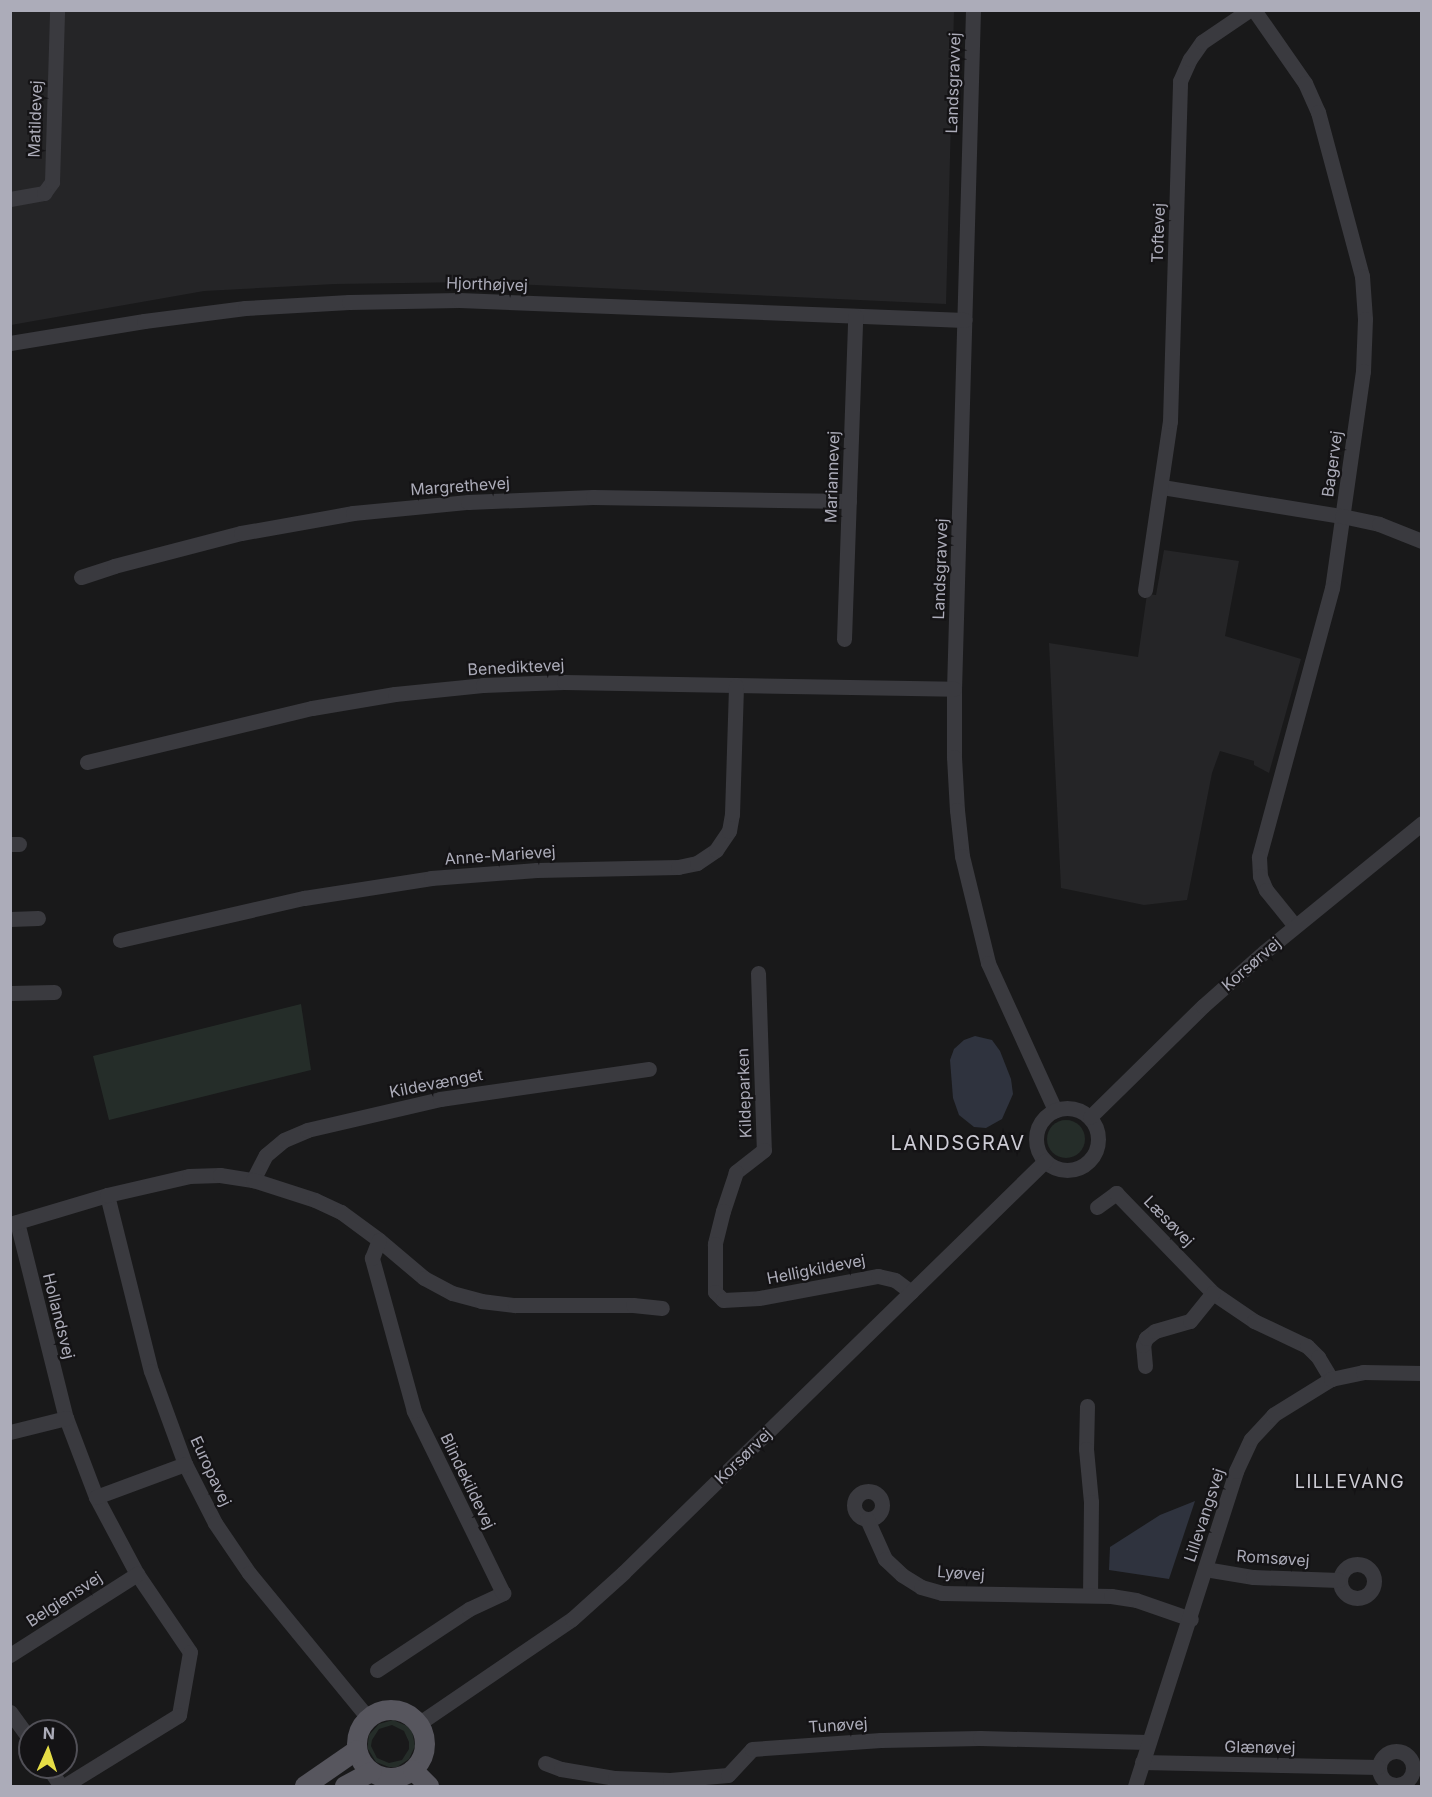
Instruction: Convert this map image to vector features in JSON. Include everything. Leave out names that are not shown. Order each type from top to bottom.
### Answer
[{"type":"main road","points":[[386,1711],[395,1711],[412,1718],[418,1724],[425,1743],[419,1762],[413,1770],[396,1778],[380,1776],[365,1766],[357,1750],[359,1733],[369,1719],[386,1711]]},
{"type":"main road","points":[[305,1786],[357,1750]]},
{"type":"main road","points":[[413,1770],[429,1786]]},
{"type":"main road","points":[[345,1786],[371,1772]]},
{"type":"street","name":"Matildevej","points":[[10,199],[44,193],[52,182],[57,10]]},
{"type":"street","name":"Landsgravvej","points":[[974,10],[954,689],[957,810],[972,904],[988,963],[998,991],[1054,1110]]},
{"type":"street","name":"Toftevej","points":[[1145,590],[1170,421],[1180,81],[1202,42],[1249,10]]},
{"type":"street","name":"Bagervej","points":[[1254,10],[1305,83],[1318,112],[1362,276],[1365,320],[1363,371],[1324,625],[1259,857],[1260,876],[1266,890],[1295,926]]},
{"type":"street","name":"Hjorthøjvej","points":[[10,343],[144,321],[236,309],[349,302],[459,300],[965,320]]},
{"type":"street","name":"Mariannevej","points":[[844,639],[855,316]]},
{"type":"street","points":[[1162,487],[1342,516],[1379,524],[1422,541]]},
{"type":"street","name":"Margrethevej","points":[[81,577],[242,532],[365,512],[468,502],[593,497],[849,501]]},
{"type":"street","name":"Benediktevej","points":[[87,762],[302,710],[394,694],[483,685],[564,682],[954,689]]},
{"type":"street","name":"Anne-Marievej","points":[[120,940],[304,898],[431,878],[537,870],[678,867],[698,863],[716,850],[729,831],[732,814],[736,686]]},
{"type":"street","name":"Korsørvej","points":[[1090,1118],[1203,1006],[1295,926],[1422,823]]},
{"type":"street","points":[[10,919],[38,918]]},
{"type":"street","name":"Kildeparken","points":[[723,1300],[716,1292],[714,1283],[715,1244],[723,1211],[736,1173],[764,1149],[758,974]]},
{"type":"street","points":[[10,993],[54,992]]},
{"type":"street","name":"Kildevænget","points":[[253,1180],[266,1155],[284,1140],[307,1130],[440,1099],[649,1069]]},
{"type":"street","points":[[1077,1109],[1090,1118],[1097,1129],[1099,1142],[1090,1161],[1068,1171],[1045,1161],[1037,1148],[1036,1133],[1043,1120],[1054,1110],[1077,1109]]},
{"type":"street","name":"Korsørvej","points":[[418,1724],[572,1619],[632,1565],[1045,1161]]},
{"type":"street","points":[[14,1223],[107,1195],[189,1176],[220,1175],[253,1180],[315,1200],[341,1212],[424,1278],[452,1293],[481,1301],[515,1305],[633,1305],[662,1308]]},
{"type":"street","name":"Læsøvej","points":[[1097,1207],[1116,1193],[1213,1293],[1254,1321],[1307,1346],[1318,1357],[1331,1379]]},
{"type":"street","name":"Europavej","points":[[107,1195],[151,1371],[185,1464],[215,1522],[249,1573],[369,1719]]},
{"type":"street","name":"Hollandsvej","points":[[14,1223],[66,1418],[96,1497]]},
{"type":"street","name":"Blindekildevej","points":[[377,1670],[469,1609],[503,1593],[414,1411],[372,1258],[379,1240]]},
{"type":"street","name":"Helligkildevej","points":[[723,1300],[759,1298],[878,1276],[895,1280],[911,1292]]},
{"type":"street","points":[[1145,1366],[1143,1345],[1146,1338],[1155,1331],[1190,1321],[1213,1293]]},
{"type":"street","name":"Lillevangsvej","points":[[1135,1786],[1191,1619],[1236,1471],[1251,1439],[1273,1415],[1331,1379],[1363,1372],[1422,1372]]},
{"type":"street","points":[[1087,1406],[1086,1449],[1091,1502],[1090,1594]]},
{"type":"street","points":[[10,1432],[66,1418]]},
{"type":"street","points":[[63,1786],[179,1715],[190,1652],[136,1574],[96,1497],[185,1464]]},
{"type":"street","name":"Lyøvej","points":[[867,1519],[885,1559],[902,1575],[921,1587],[942,1593],[1090,1594],[1136,1600],[1191,1619]]},
{"type":"street","name":"Romsøvej","points":[[1206,1569],[1253,1577],[1339,1580]]},
{"type":"street","name":"Belgiensvej","points":[[10,1655],[136,1574]]},
{"type":"street","name":"Tunøvej","points":[[545,1763],[561,1769],[615,1778],[669,1780],[729,1775],[752,1749],[881,1740],[980,1738],[1148,1742]]},
{"type":"street","name":"Glænøvej","points":[[1142,1762],[1378,1767]]},
{"type":"shaded area","points":[[11,11],[954,11],[946,304],[471,282],[335,284],[204,291],[11,325]]},
{"type":"shaded area","points":[[1164,550],[1239,561],[1225,636],[1301,659],[1269,773],[1254,765],[1254,761],[1220,751],[1212,773],[1187,900],[1144,905],[1061,888],[1049,643],[1138,657],[1147,594],[1156,595]]},
{"type":"shaded area","points":[[301,1004],[311,1070],[109,1120],[93,1056]]},
{"type":"shaded area","points":[[975,1036],[992,1040],[1000,1051],[1011,1079],[1013,1094],[1002,1119],[986,1128],[974,1127],[959,1115],[953,1098],[950,1060],[954,1049],[964,1040]]},
{"type":"shaded area","points":[[1066,1120],[1073,1121],[1079,1126],[1084,1132],[1084,1146],[1079,1152],[1073,1157],[1066,1158],[1059,1157],[1053,1152],[1048,1146],[1047,1139],[1048,1132],[1053,1126],[1059,1121]]},
{"type":"shaded area","points":[[1195,1501],[1169,1579],[1109,1570],[1110,1547],[1160,1515]]},
{"type":"shaded area","points":[[393,1720],[407,1726],[412,1731],[415,1746],[409,1759],[397,1767],[389,1767],[376,1762],[368,1749],[369,1735],[379,1724]],"holes":[[[392,1725],[404,1731],[409,1742],[409,1749],[402,1760],[389,1763],[377,1758],[371,1746],[379,1729]]]},
{"type":"district","name":"LANDSGRAV","points":[[958,1143]]},
{"type":"district","name":"LILLEVANG","points":[[1350,1482]]}]
